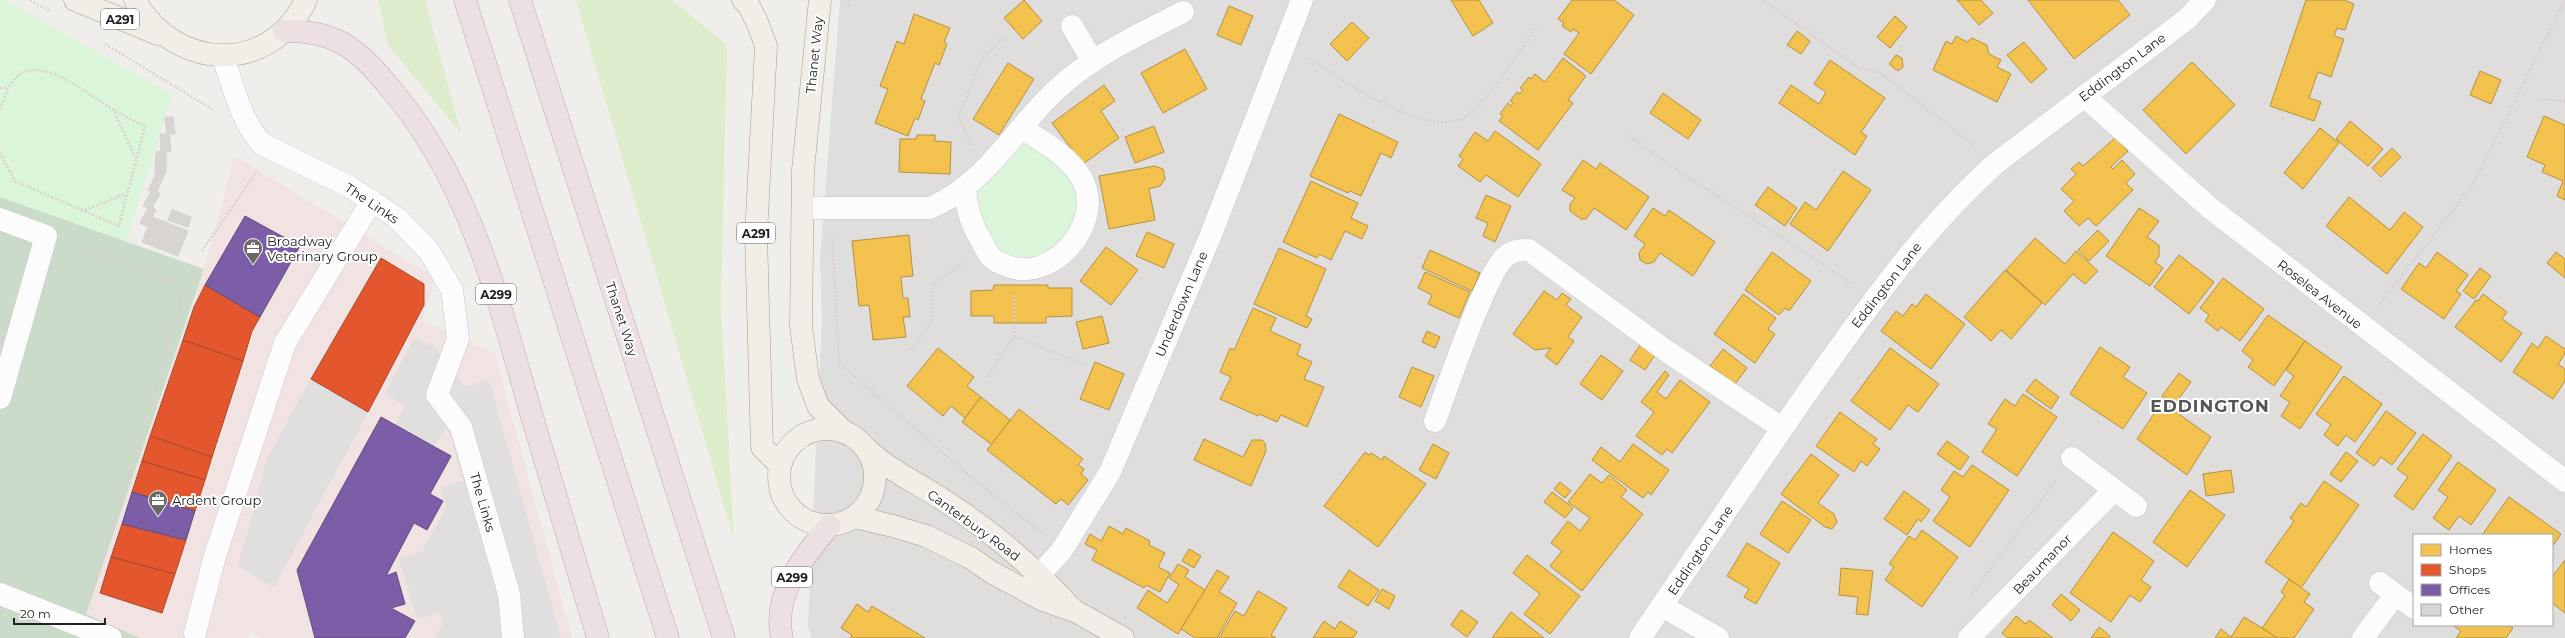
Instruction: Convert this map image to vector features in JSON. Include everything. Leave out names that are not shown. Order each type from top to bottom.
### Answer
[{"type":"highway","points":[[465,0],[668,638]]},
{"type":"highway","name":"Thanet Way","points":[[520,0],[724,638]]},
{"type":"highway","name":"A299","points":[[284,31],[329,37],[342,43],[368,62],[401,101],[437,152],[454,184],[470,219],[499,304],[598,638]]},
{"type":"highway","name":"A299","points":[[782,638],[780,627],[785,593],[807,553],[829,526]]},
{"type":"main road","name":"A291","points":[[75,0],[165,37]]},
{"type":"main road","points":[[135,0],[142,13],[165,37],[187,49],[204,54],[222,55],[245,53],[262,46],[284,31],[301,11],[306,0]]},
{"type":"main road","name":"A291","points":[[743,0],[748,4],[757,22],[766,46],[757,197],[757,305],[762,447],[780,465]]},
{"type":"main road","name":"Thanet Way","points":[[820,0],[807,120],[803,208],[801,326],[808,379],[818,406],[844,432]]},
{"type":"main road","points":[[828,429],[844,432],[856,438],[866,448],[875,471],[875,484],[865,508],[855,517],[843,524],[829,526],[814,524],[800,518],[789,508],[780,488],[780,465],[787,449],[797,439],[812,431],[828,429]]},
{"type":"main road","name":"Canterbury Road","points":[[866,448],[878,460],[940,498],[995,536],[1033,582]]},
{"type":"main road","name":"Canterbury Road","points":[[855,517],[926,536],[1033,582],[1075,612],[1122,638]]},
{"type":"street","name":"Underdown Lane","points":[[1033,582],[1062,550],[1110,472],[1210,237],[1287,43],[1302,0]]},
{"type":"street","name":"Eddington Lane","points":[[1640,638],[1782,428],[1874,298],[1928,231],[1967,188],[1995,164],[2187,19],[2204,0]]},
{"type":"street","points":[[803,208],[930,208],[965,188],[1022,129],[1044,101],[1092,60],[1183,12]]},
{"type":"street","points":[[1072,26],[1092,60]]},
{"type":"street","name":"The Links","points":[[222,55],[253,134],[262,144],[348,186],[397,218],[429,250],[452,290],[458,339],[437,395],[461,427],[510,594],[513,638]]},
{"type":"street","name":"Roselea Avenue","points":[[2084,96],[2210,208],[2565,481]]},
{"type":"street","points":[[965,188],[966,205],[976,231],[992,258],[1013,268],[1035,268],[1060,257],[1080,233],[1088,204],[1082,179],[1064,157],[1044,142],[1022,129]]},
{"type":"street","points":[[196,633],[214,559],[285,343],[372,201]]},
{"type":"street","points":[[0,219],[46,236],[0,398]]},
{"type":"street","points":[[1435,421],[1489,280],[1505,256],[1517,250],[1529,250],[1668,352],[1782,428]]},
{"type":"street","points":[[2072,458],[2136,506]]},
{"type":"street","name":"Beaumanor","points":[[1969,638],[2114,490]]},
{"type":"street","points":[[2363,638],[2388,589],[2413,607]]},
{"type":"street","points":[[0,594],[111,638]]},
{"type":"street","points":[[1662,606],[1718,638]]},
{"type":"path","points":[[30,0],[58,16]]},
{"type":"path","points":[[848,7],[850,0]]},
{"type":"path","points":[[1762,0],[1860,69],[1879,72],[1963,136],[1995,164]]},
{"type":"path","points":[[2363,327],[2474,183],[2565,0]]},
{"type":"path","points":[[1287,43],[1357,90],[1402,113],[1441,123],[1464,118],[1490,91],[1537,27]]},
{"type":"path","points":[[984,170],[958,118],[982,59],[1006,35]]},
{"type":"path","points":[[103,42],[253,134]]},
{"type":"path","points":[[0,109],[8,88],[22,73],[35,70],[48,72],[66,78],[112,109],[145,126],[126,194],[119,226],[15,181],[0,153]]},
{"type":"path","points":[[0,88],[8,88]]},
{"type":"path","points":[[2540,99],[2565,101]]},
{"type":"path","points":[[112,109],[136,158]]},
{"type":"path","points":[[1629,136],[1682,173],[1874,298]]},
{"type":"path","points":[[202,251],[272,149]]},
{"type":"path","points":[[85,210],[126,194]]},
{"type":"path","points":[[830,208],[839,363],[972,478],[1062,550]]},
{"type":"path","points":[[46,236],[173,280],[179,290],[180,310],[88,606]]},
{"type":"path","points":[[911,350],[933,320],[933,284],[986,248]]},
{"type":"path","points":[[986,377],[1014,336],[1013,268]]},
{"type":"path","points":[[1014,336],[1085,364]]},
{"type":"path","points":[[1967,600],[2072,458]]},
{"type":"shaded area","points":[[840,0],[2565,0],[2565,638],[811,638],[808,625],[822,320],[820,258]]},
{"type":"shaded area","points":[[235,156],[436,278],[422,320],[495,354],[572,638],[261,638],[251,633],[248,638],[140,638],[86,614],[204,269]]},
{"type":"shaded area","points":[[415,337],[436,348],[465,387],[489,380],[561,638],[435,638],[443,624],[439,612],[417,619],[399,559],[422,552],[446,508],[440,487],[463,481],[451,436],[446,427],[434,447],[395,425],[405,406],[385,394]]},
{"type":"shaded area","points":[[311,379],[368,412],[274,587],[238,566],[268,456]]},
{"type":"green space","points":[[0,0],[5,0],[172,95],[126,241],[0,197]]},
{"type":"green space","points":[[378,0],[425,0],[461,133],[388,45]]},
{"type":"green space","points":[[576,0],[672,0],[727,45],[721,307],[734,540]]},
{"type":"green space","points":[[1022,129],[1044,142],[1088,204],[1060,257],[1013,268],[966,205]]},
{"type":"green space","points":[[0,197],[204,269],[86,614],[140,638],[0,638]]},
{"type":"building: Homes","points":[[1024,0],[1042,21],[1023,39],[1004,18]]},
{"type":"building: Homes","points":[[1451,0],[1479,0],[1493,23],[1473,36]]},
{"type":"building: Homes","points":[[1572,0],[1614,0],[1634,15],[1591,74],[1564,54],[1579,33],[1573,29],[1571,32],[1562,26],[1564,23],[1558,19]]},
{"type":"building: Homes","points":[[1957,0],[1981,0],[1993,13],[1979,25]]},
{"type":"building: Homes","points":[[2028,0],[2118,0],[2130,15],[2074,59]]},
{"type":"building: Homes","points":[[2306,0],[2344,0],[2354,4],[2345,30],[2337,28],[2334,36],[2344,39],[2331,77],[2318,72],[2309,98],[2321,102],[2314,121],[2270,106]]},
{"type":"building: Homes","points":[[1229,6],[1253,16],[1241,45],[1217,35]]},
{"type":"building: Homes","points":[[914,14],[950,28],[944,42],[947,44],[939,65],[935,63],[921,99],[925,101],[918,120],[915,118],[908,136],[875,123],[888,89],[880,86],[897,41],[904,44]]},
{"type":"building: Homes","points":[[1895,16],[1907,27],[1890,48],[1877,37]]},
{"type":"building: Homes","points":[[1352,22],[1369,38],[1347,61],[1330,44]]},
{"type":"building: Homes","points":[[1797,31],[1810,41],[1801,54],[1787,45]]},
{"type":"building: Homes","points":[[1956,36],[1967,42],[1972,38],[1987,45],[1989,54],[2001,60],[1997,67],[2011,74],[1997,102],[1933,70],[1946,41],[1952,44]]},
{"type":"building: Homes","points":[[2024,42],[2047,69],[2031,83],[2007,55]]},
{"type":"building: Homes","points":[[1185,49],[1207,89],[1163,113],[1141,73]]},
{"type":"building: Homes","points":[[1896,55],[1902,58],[1903,67],[1898,71],[1889,64]]},
{"type":"building: Homes","points":[[1563,58],[1586,76],[1568,100],[1573,103],[1538,150],[1499,121],[1503,116],[1500,114],[1508,103],[1511,106],[1513,103],[1510,101],[1517,92],[1520,94],[1523,90],[1520,88],[1529,77],[1531,79],[1535,74],[1545,82]]},
{"type":"building: Homes","points":[[1830,60],[1885,98],[1861,132],[1867,136],[1855,155],[1779,103],[1791,85],[1819,104],[1826,92],[1814,84]]},
{"type":"building: Homes","points":[[2192,62],[2235,105],[2186,154],[2143,110]]},
{"type":"building: Homes","points":[[1008,63],[1034,79],[999,135],[973,119]]},
{"type":"building: Homes","points":[[2480,71],[2501,80],[2491,104],[2470,95]]},
{"type":"building: Homes","points":[[1104,85],[1115,101],[1101,111],[1119,138],[1083,164],[1052,123]]},
{"type":"building: Homes","points":[[1663,93],[1701,120],[1688,139],[1650,113]]},
{"type":"building: Homes","points":[[1339,114],[1398,142],[1391,158],[1381,153],[1361,196],[1350,191],[1348,193],[1310,176]]},
{"type":"building: Homes","points":[[2544,116],[2565,125],[2565,200],[2557,196],[2563,181],[2542,172],[2545,165],[2527,157]]},
{"type":"building: Homes","points":[[2350,121],[2383,149],[2368,166],[2336,139]]},
{"type":"building: Homes","points":[[1154,126],[1164,152],[1135,163],[1125,137]]},
{"type":"building: Homes","points":[[2320,128],[2339,143],[2303,189],[2284,173]]},
{"type":"building: Homes","points":[[1495,131],[1541,164],[1518,197],[1486,175],[1480,182],[1458,166],[1463,159],[1459,156],[1475,132],[1488,141]]},
{"type":"building: Homes","points":[[917,135],[935,135],[935,141],[951,142],[950,174],[899,172],[900,139],[916,139]]},
{"type":"building: Homes","points":[[2115,138],[2128,151],[2111,167],[2113,169],[2122,160],[2135,174],[2126,183],[2133,190],[2096,226],[2088,218],[2079,226],[2064,211],[2074,201],[2061,189],[2076,174],[2071,169],[2079,162],[2083,166]]},
{"type":"building: Homes","points":[[2392,148],[2401,157],[2381,177],[2372,168]]},
{"type":"building: Homes","points":[[1583,160],[1596,169],[1600,163],[1649,197],[1626,230],[1594,208],[1586,219],[1581,219],[1570,211],[1570,204],[1575,198],[1562,190]]},
{"type":"building: Homes","points":[[1155,166],[1163,169],[1165,179],[1160,186],[1149,189],[1155,220],[1109,229],[1099,176]]},
{"type":"building: Homes","points":[[1843,171],[1871,190],[1828,251],[1790,224],[1805,202],[1816,210]]},
{"type":"building: Homes","points":[[1311,181],[1358,203],[1351,218],[1368,226],[1362,239],[1345,231],[1331,260],[1319,254],[1317,258],[1283,242]]},
{"type":"building: Homes","points":[[1768,187],[1797,208],[1785,226],[1755,205]]},
{"type":"building: Homes","points":[[1486,195],[1511,206],[1495,242],[1483,236],[1488,223],[1476,218]]},
{"type":"building: Homes","points":[[2349,197],[2390,230],[2404,212],[2423,227],[2387,274],[2326,226]]},
{"type":"building: Homes","points":[[1653,208],[1665,216],[1669,210],[1715,242],[1693,276],[1660,253],[1654,262],[1647,264],[1640,260],[1639,253],[1645,244],[1634,236]]},
{"type":"building: Homes","points":[[2139,208],[2159,221],[2147,237],[2159,245],[2159,256],[2155,262],[2163,268],[2150,286],[2106,256]]},
{"type":"building: Homes","points":[[2098,230],[2109,241],[2089,261],[2078,250]]},
{"type":"building: Homes","points":[[1147,232],[1174,244],[1164,268],[1136,256]]},
{"type":"building: Homes","points":[[909,235],[913,276],[901,277],[903,298],[908,298],[910,317],[903,317],[906,337],[873,340],[869,305],[859,306],[852,241]]},
{"type":"building: Homes","points":[[2035,238],[2065,264],[2076,251],[2098,271],[2085,284],[2073,274],[2045,305],[2006,270]]},
{"type":"building: Homes","points":[[1106,247],[1138,270],[1111,305],[1080,281]]},
{"type":"building: Homes","points":[[1279,248],[1326,269],[1306,316],[1312,319],[1307,328],[1254,304]]},
{"type":"building: Homes","points":[[1430,250],[1480,273],[1472,291],[1422,268]]},
{"type":"building: Homes","points":[[1772,252],[1811,281],[1789,311],[1785,308],[1779,315],[1745,290]]},
{"type":"building: Homes","points":[[2437,252],[2468,275],[2456,291],[2461,294],[2444,319],[2401,289],[2419,263],[2426,268]]},
{"type":"building: Homes","points":[[2556,252],[2565,259],[2565,278],[2547,263]]},
{"type":"building: Homes","points":[[2179,255],[2214,282],[2189,314],[2154,287]]},
{"type":"building: Homes","points":[[2480,268],[2491,276],[2474,299],[2463,291]]},
{"type":"building: Homes","points":[[2005,270],[2042,303],[2011,339],[2001,330],[1991,341],[1964,317]]},
{"type":"building: Homes","points":[[1425,272],[1470,292],[1459,318],[1428,304],[1432,295],[1418,288]]},
{"type":"building: Homes","points":[[2223,278],[2264,309],[2240,341],[2221,327],[2218,331],[2205,321],[2209,315],[2200,308]]},
{"type":"building: Homes","points":[[994,285],[1048,285],[1048,288],[1072,288],[1072,316],[1046,317],[1046,323],[994,323],[994,316],[971,316],[971,291],[993,290]]},
{"type":"building: Homes","points":[[1544,291],[1557,300],[1562,293],[1571,299],[1566,305],[1582,317],[1568,337],[1574,341],[1557,365],[1545,356],[1551,348],[1535,350],[1513,334]]},
{"type":"building: Homes","points":[[1743,294],[1776,318],[1768,329],[1775,334],[1755,363],[1714,334]]},
{"type":"building: Homes","points":[[1926,294],[1965,324],[1931,369],[1881,331],[1896,311],[1903,316],[1912,304],[1916,307]]},
{"type":"building: Homes","points":[[2483,294],[2507,312],[2502,319],[2522,333],[2501,362],[2455,327],[2476,300],[2478,301]]},
{"type":"building: Homes","points":[[1253,308],[1276,318],[1270,331],[1301,345],[1297,355],[1312,362],[1304,379],[1324,387],[1307,427],[1281,415],[1277,422],[1259,414],[1258,416],[1220,399],[1231,377],[1220,372],[1230,348],[1234,350]]},
{"type":"building: Homes","points":[[2268,315],[2305,341],[2274,386],[2248,367],[2253,360],[2242,351]]},
{"type":"building: Homes","points":[[1102,316],[1109,343],[1083,349],[1076,322]]},
{"type":"building: Homes","points":[[1427,331],[1440,337],[1435,348],[1422,342]]},
{"type":"building: Homes","points":[[2546,336],[2565,349],[2565,354],[2558,364],[2565,369],[2565,381],[2553,399],[2513,372],[2532,343],[2538,348]]},
{"type":"building: Homes","points":[[2305,341],[2342,367],[2300,429],[2281,416],[2290,402],[2280,396],[2294,376],[2286,370]]},
{"type":"building: Homes","points":[[1640,345],[1655,355],[1645,370],[1630,360]]},
{"type":"building: Homes","points":[[2100,347],[2130,367],[2123,377],[2147,393],[2123,429],[2070,394]]},
{"type":"building: Homes","points":[[938,348],[974,377],[967,386],[981,397],[965,418],[951,406],[943,416],[907,386]]},
{"type":"building: Homes","points":[[1890,348],[1939,384],[1918,412],[1908,405],[1890,430],[1851,401]]},
{"type":"building: Homes","points":[[1723,349],[1747,368],[1735,384],[1710,366]]},
{"type":"building: Homes","points":[[1601,355],[1623,371],[1602,400],[1580,384]]},
{"type":"building: Homes","points":[[1095,362],[1124,374],[1109,410],[1080,399]]},
{"type":"building: Homes","points":[[1412,367],[1434,376],[1421,407],[1399,397]]},
{"type":"building: Homes","points":[[1665,371],[1669,375],[1657,392],[1666,399],[1680,380],[1710,402],[1672,453],[1667,449],[1662,455],[1636,436],[1654,412],[1641,402]]},
{"type":"building: Homes","points":[[2179,373],[2191,382],[2174,405],[2162,396]]},
{"type":"building: Homes","points":[[2344,376],[2382,404],[2355,442],[2346,435],[2338,446],[2324,435],[2331,425],[2316,414]]},
{"type":"building: Homes","points":[[2035,379],[2059,397],[2051,409],[2026,391]]},
{"type":"building: Homes","points":[[2023,394],[2057,417],[2017,476],[1982,452],[1997,429],[1988,424],[2005,399],[2015,406]]},
{"type":"building: Homes","points":[[981,397],[1010,420],[992,445],[962,422]]},
{"type":"building: Homes","points":[[2162,402],[2211,437],[2187,475],[2137,439]]},
{"type":"building: Homes","points":[[1019,409],[1083,459],[1078,465],[1084,469],[1081,474],[1088,480],[1068,505],[1061,499],[1056,504],[987,450]]},
{"type":"building: Homes","points":[[2386,411],[2416,433],[2392,465],[2381,457],[2374,466],[2356,453]]},
{"type":"building: Homes","points":[[1840,412],[1877,439],[1873,444],[1880,449],[1867,466],[1861,461],[1854,472],[1816,446]]},
{"type":"building: Homes","points":[[2423,434],[2452,456],[2413,510],[2394,496],[2408,477],[2397,469]]},
{"type":"building: Homes","points":[[1204,439],[1243,457],[1252,440],[1262,440],[1265,443],[1266,451],[1251,486],[1194,460]]},
{"type":"building: Homes","points":[[1947,441],[1969,457],[1960,470],[1937,454]]},
{"type":"building: Homes","points":[[1433,444],[1449,453],[1436,479],[1419,470]]},
{"type":"building: Homes","points":[[1633,444],[1669,470],[1651,495],[1648,492],[1643,498],[1592,460],[1601,447],[1620,462]]},
{"type":"building: Homes","points":[[1365,452],[1369,455],[1371,453],[1382,460],[1384,456],[1426,484],[1378,547],[1324,506]]},
{"type":"building: Homes","points":[[2346,452],[2358,461],[2341,482],[2330,474]]},
{"type":"building: Homes","points":[[1811,454],[1839,475],[1818,503],[1834,514],[1837,522],[1832,529],[1825,527],[1781,494]]},
{"type":"building: Homes","points":[[2458,462],[2496,490],[2471,525],[2459,516],[2449,530],[2433,518],[2448,497],[2438,490]]},
{"type":"building: Homes","points":[[1972,465],[2009,490],[1970,547],[1933,521],[1950,497],[1941,490],[1954,471],[1963,477]]},
{"type":"building: Homes","points":[[2231,470],[2234,492],[2206,496],[2203,474]]},
{"type":"building: Homes","points":[[1590,474],[1602,483],[1609,475],[1627,490],[1621,497],[1643,514],[1582,591],[1550,566],[1562,551],[1551,543],[1568,521],[1580,531],[1590,518],[1568,502]]},
{"type":"building: Homes","points":[[2324,481],[2359,505],[2301,588],[2265,562],[2294,521],[2290,518],[2301,503],[2306,507]]},
{"type":"building: Homes","points":[[1560,482],[1571,491],[1565,498],[1554,489]]},
{"type":"building: Homes","points":[[2190,490],[2225,515],[2187,567],[2153,542]]},
{"type":"building: Homes","points":[[1904,491],[1930,510],[1921,522],[1918,519],[1907,535],[1884,519]]},
{"type":"building: Homes","points":[[1552,492],[1573,508],[1565,518],[1544,502]]},
{"type":"building: Homes","points":[[2509,497],[2561,534],[2553,546],[2553,534],[2483,534]]},
{"type":"building: Homes","points":[[1782,501],[1811,520],[1788,553],[1760,534]]},
{"type":"building: Homes","points":[[1109,526],[1123,534],[1126,528],[1150,541],[1149,545],[1165,553],[1158,567],[1170,573],[1160,592],[1146,585],[1144,588],[1092,560],[1097,550],[1085,544],[1090,534],[1101,541]]},
{"type":"building: Homes","points":[[1922,530],[1958,557],[1922,607],[1885,580],[1894,567],[1889,564],[1909,536],[1915,540]]},
{"type":"building: Homes","points":[[2113,532],[2154,561],[2141,580],[2151,587],[2140,602],[2130,595],[2111,622],[2070,593]]},
{"type":"building: Homes","points":[[1747,543],[1780,563],[1756,604],[1744,597],[1749,589],[1727,576]]},
{"type":"building: Homes","points":[[1189,549],[1201,556],[1194,568],[1182,561]]},
{"type":"building: Homes","points":[[1527,555],[1580,596],[1550,634],[1524,614],[1540,594],[1513,573]]},
{"type":"building: Homes","points":[[2565,560],[2565,613],[2553,604],[2553,576]]},
{"type":"building: Homes","points":[[1178,564],[1189,570],[1185,577],[1205,590],[1178,634],[1137,608],[1148,590],[1167,603],[1179,585],[1169,578]]},
{"type":"building: Homes","points":[[1841,568],[1873,571],[1868,615],[1856,614],[1858,597],[1839,595]]},
{"type":"building: Homes","points":[[1217,570],[1229,577],[1219,592],[1237,603],[1217,638],[1195,638],[1181,629]]},
{"type":"building: Homes","points":[[1349,570],[1379,590],[1368,606],[1338,587]]},
{"type":"building: Homes","points":[[2289,579],[2310,594],[2304,602],[2314,609],[2294,638],[2277,638],[2262,628],[2285,595],[2281,592]]},
{"type":"building: Homes","points":[[1382,589],[1395,596],[1389,609],[1375,601]]},
{"type":"building: Homes","points":[[1258,591],[1287,608],[1271,635],[1276,638],[1219,638],[1235,611],[1244,616]]},
{"type":"building: Homes","points":[[2061,594],[2080,610],[2071,621],[2052,605]]},
{"type":"building: Homes","points":[[857,604],[868,612],[872,606],[925,638],[850,638],[852,635],[841,628]]},
{"type":"building: Homes","points":[[1461,610],[1478,622],[1467,637],[1451,625]]},
{"type":"building: Homes","points":[[1511,612],[1544,638],[1492,638]]},
{"type":"building: Homes","points":[[2016,616],[2026,624],[2029,620],[2053,638],[2008,638],[2002,633]]},
{"type":"building: Homes","points":[[2244,617],[2277,638],[2215,638],[2221,629],[2231,637]]},
{"type":"building: Homes","points":[[1324,621],[1335,629],[1340,621],[1357,632],[1353,638],[1313,638]]},
{"type":"building: Homes","points":[[2454,626],[2510,626],[2513,628],[2506,638],[2456,638],[2461,631]]},
{"type":"building: Homes","points":[[2099,627],[2110,636],[2109,638],[2091,638]]},
{"type":"building: Shops","points":[[381,258],[424,284],[424,305],[368,412],[311,379]]},
{"type":"building: Shops","points":[[205,285],[260,317],[252,331],[243,361],[183,340],[194,307]]},
{"type":"building: Shops","points":[[183,340],[243,361],[212,457],[150,436]]},
{"type":"building: Shops","points":[[150,436],[212,457],[205,480],[142,461]]},
{"type":"building: Shops","points":[[142,461],[205,480],[195,511],[132,492]]},
{"type":"building: Shops","points":[[122,524],[186,540],[175,574],[111,557]]},
{"type":"building: Shops","points":[[111,557],[175,574],[162,613],[100,593]]},
{"type":"building: Offices","name":"Broadway Veterinary Group","points":[[245,216],[300,246],[260,317],[205,285]]},
{"type":"building: Offices","points":[[381,417],[451,456],[430,494],[443,501],[427,530],[414,523],[386,576],[396,572],[405,604],[391,608],[415,621],[405,638],[315,638],[297,570]]},
{"type":"building: Offices","name":"Ardent Group","points":[[132,492],[195,511],[186,540],[122,524]]},
{"type":"building: Other","points":[[165,117],[173,117],[175,134],[169,134],[171,151],[166,152],[166,171],[157,192],[160,194],[152,207],[156,210],[147,226],[140,223],[148,208],[143,206],[151,192],[148,190],[155,176],[156,152],[161,151],[160,134],[167,134]]},
{"type":"building: Other","points":[[172,210],[191,217],[188,227],[168,220]]},
{"type":"building: Other","points":[[152,217],[188,231],[178,256],[142,242]]},
{"type":"place","name":"Broadway Veterinary Group","points":[[253,265]]},
{"type":"place","name":"Ardent Group","points":[[158,517]]},
{"type":"district","name":"EDDINGTON","points":[[2210,406]]}]
